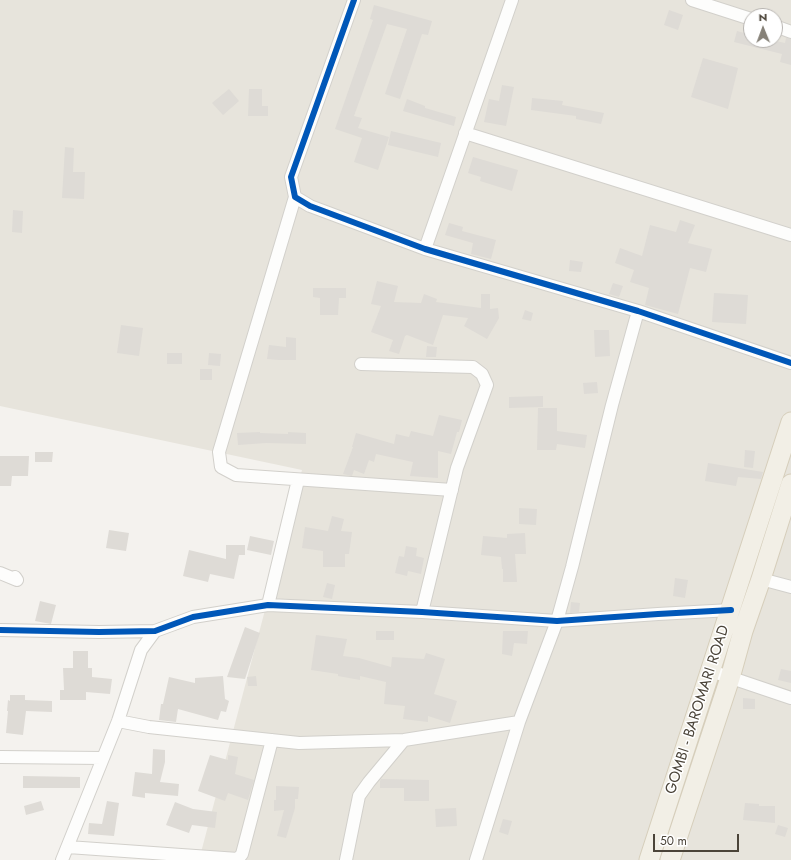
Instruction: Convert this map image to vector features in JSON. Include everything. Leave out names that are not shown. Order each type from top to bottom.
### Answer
[{"type":"main road","name":"GOMBI - BAROMARI ROAD","points":[[649,860],[731,610],[786,457],[791,422]]},
{"type":"main road","name":"GOMBI - BAROMARI ROAD","points":[[670,860],[730,678],[743,631],[791,484]]},
{"type":"street","points":[[354,0],[291,177],[295,197],[219,452],[221,467],[236,475],[452,490]]},
{"type":"street","points":[[425,249],[512,0]]},
{"type":"street","points":[[692,0],[743,16]]},
{"type":"street","points":[[465,133],[791,236]]},
{"type":"street","points":[[295,197],[310,206],[425,249],[638,311],[791,363]]},
{"type":"street","points":[[476,860],[519,722],[557,621],[572,567],[612,404],[638,311]]},
{"type":"street","points":[[361,364],[473,367],[482,374],[487,386],[457,468],[422,612]]},
{"type":"street","points":[[268,605],[298,480]]},
{"type":"street","points":[[0,573],[17,580],[15,577]]},
{"type":"street","points":[[761,579],[791,587]]},
{"type":"street","points":[[0,630],[99,632],[155,631],[193,617],[268,605],[422,612],[557,621],[731,610]]},
{"type":"street","points":[[62,860],[118,721],[141,650],[155,631]]},
{"type":"street","points":[[711,672],[791,698]]},
{"type":"street","points":[[118,721],[149,727],[299,743],[404,740],[519,722]]},
{"type":"street","points":[[68,847],[238,859],[242,854],[272,740]]},
{"type":"street","points":[[346,860],[360,796],[369,782],[404,740]]},
{"type":"street","points":[[0,757],[103,758]]},
{"type":"shaded area","points":[[0,0],[791,0],[791,860],[199,860],[302,470],[0,406]]},
{"type":"building","points":[[374,5],[432,21],[428,35],[422,34],[400,99],[385,94],[407,29],[387,24],[354,116],[362,118],[358,128],[389,137],[378,170],[354,162],[362,138],[335,129],[373,20],[370,19]]},
{"type":"building","points":[[669,10],[683,15],[678,30],[664,25]]},
{"type":"building","points":[[737,31],[743,33],[743,44],[734,42]]},
{"type":"building","points":[[786,38],[791,39],[791,65],[780,62],[782,54],[758,48],[783,48],[783,43],[785,43]]},
{"type":"building","points":[[703,58],[738,68],[728,109],[691,97]]},
{"type":"building","points":[[502,85],[514,87],[506,126],[484,122],[489,99],[499,101]]},
{"type":"building","points":[[229,89],[239,101],[223,115],[212,103]]},
{"type":"building","points":[[249,89],[262,89],[262,106],[268,106],[268,116],[248,116]]},
{"type":"building","points":[[532,98],[563,101],[562,105],[604,113],[601,124],[576,119],[576,116],[531,110]]},
{"type":"building","points":[[407,99],[425,106],[425,108],[456,117],[454,126],[403,111]]},
{"type":"building","points":[[391,131],[441,143],[438,157],[388,145]]},
{"type":"building","points":[[65,147],[74,148],[73,172],[85,172],[84,199],[62,198]]},
{"type":"building","points":[[473,157],[518,170],[512,191],[480,181],[481,177],[468,173]]},
{"type":"building","points":[[13,210],[23,211],[22,233],[12,232]]},
{"type":"building","points":[[680,220],[695,225],[688,243],[712,249],[706,272],[690,268],[678,314],[645,305],[649,288],[630,282],[634,270],[615,263],[620,248],[642,256],[650,225],[676,232]]},
{"type":"building","points":[[449,223],[463,227],[462,231],[496,240],[491,259],[471,254],[473,243],[445,235]]},
{"type":"building","points":[[570,260],[583,262],[581,272],[569,271]]},
{"type":"building","points":[[377,281],[398,286],[394,302],[421,303],[424,294],[437,299],[436,302],[481,308],[481,294],[490,294],[490,309],[498,308],[499,318],[487,339],[464,326],[468,318],[443,315],[433,345],[407,335],[405,336],[399,354],[389,351],[393,340],[371,332],[381,306],[371,304]]},
{"type":"building","points":[[613,283],[623,286],[619,297],[609,294]]},
{"type":"building","points":[[313,288],[346,288],[346,298],[339,298],[338,315],[320,315],[320,298],[313,297]]},
{"type":"building","points":[[714,293],[748,295],[746,324],[712,322]]},
{"type":"building","points":[[525,310],[533,313],[531,321],[522,319]]},
{"type":"building","points":[[121,325],[143,328],[139,356],[117,353]]},
{"type":"building","points":[[594,330],[609,330],[610,356],[595,357]]},
{"type":"building","points":[[286,337],[296,338],[296,360],[267,359],[269,345],[286,347]]},
{"type":"building","points":[[427,346],[437,347],[436,357],[426,357]]},
{"type":"building","points":[[167,353],[182,353],[182,364],[167,364]]},
{"type":"building","points":[[209,353],[221,354],[220,366],[208,365]]},
{"type":"building","points":[[200,369],[212,369],[212,380],[200,380]]},
{"type":"building","points":[[597,382],[598,393],[584,394],[583,383]]},
{"type":"building","points":[[543,396],[543,407],[509,408],[509,397]]},
{"type":"building","points":[[538,408],[557,408],[557,431],[587,435],[585,448],[557,444],[556,450],[537,450]]},
{"type":"building","points":[[439,415],[462,420],[451,454],[438,451],[438,478],[410,476],[413,462],[376,454],[374,462],[369,460],[364,474],[354,470],[352,476],[343,474],[353,447],[356,433],[394,444],[396,434],[409,437],[411,431],[433,436]]},
{"type":"building","points":[[260,432],[288,434],[288,432],[306,433],[306,444],[266,443],[238,445],[237,433]]},
{"type":"building","points":[[745,450],[755,451],[753,468],[744,467]]},
{"type":"building","points":[[35,452],[53,452],[52,462],[35,462]]},
{"type":"building","points":[[0,456],[29,456],[28,476],[12,476],[11,486],[0,486]]},
{"type":"building","points":[[708,463],[763,472],[761,479],[738,477],[736,486],[705,481]]},
{"type":"building","points":[[519,508],[537,509],[536,525],[519,524]]},
{"type":"building","points":[[332,516],[344,519],[341,531],[352,532],[349,554],[345,554],[345,567],[323,567],[323,551],[302,548],[305,527],[328,531]]},
{"type":"building","points":[[109,530],[129,533],[126,551],[106,548]]},
{"type":"building","points":[[525,533],[526,554],[515,554],[517,582],[503,582],[501,557],[481,555],[483,536],[507,538],[507,534]]},
{"type":"building","points":[[250,536],[274,541],[271,555],[247,550]]},
{"type":"building","points":[[226,545],[245,545],[245,555],[239,555],[234,579],[210,574],[208,582],[183,576],[189,550],[226,559]]},
{"type":"building","points":[[406,546],[417,548],[416,556],[424,558],[421,574],[408,571],[407,576],[395,573],[399,556],[404,557]]},
{"type":"building","points":[[675,578],[688,580],[685,598],[673,596]]},
{"type":"building","points":[[327,583],[335,585],[332,599],[323,597]]},
{"type":"building","points":[[40,601],[56,605],[51,624],[35,621]]},
{"type":"building","points":[[571,602],[580,603],[579,612],[570,613]]},
{"type":"building","points":[[245,627],[260,633],[245,679],[227,677]]},
{"type":"building","points":[[376,631],[394,631],[394,640],[376,640]]},
{"type":"building","points":[[503,631],[528,631],[527,644],[514,643],[512,656],[502,654]]},
{"type":"building","points":[[316,635],[347,639],[343,656],[359,658],[391,667],[392,657],[424,659],[426,653],[445,659],[434,694],[457,701],[450,723],[428,716],[428,722],[403,719],[405,706],[384,704],[386,682],[360,676],[360,680],[338,676],[338,674],[311,670]]},
{"type":"building","points":[[73,651],[88,651],[88,668],[92,668],[92,677],[112,679],[110,694],[86,692],[86,700],[60,700],[60,690],[64,690],[63,668],[73,668]]},
{"type":"building","points":[[781,669],[791,671],[791,683],[778,680]]},
{"type":"building","points":[[223,676],[225,699],[229,701],[226,712],[221,711],[218,720],[178,709],[176,722],[159,720],[161,704],[163,704],[169,677],[195,683],[195,678]]},
{"type":"building","points":[[256,676],[257,686],[248,686],[247,677]]},
{"type":"building","points":[[10,695],[25,695],[25,700],[52,701],[52,712],[26,711],[23,735],[6,733],[8,700],[10,701]]},
{"type":"building","points":[[743,698],[755,699],[755,709],[743,709]]},
{"type":"building","points":[[153,749],[165,750],[165,762],[160,782],[179,784],[178,796],[145,793],[145,798],[132,796],[135,772],[152,774]]},
{"type":"building","points":[[210,755],[228,760],[228,755],[238,757],[235,774],[254,780],[248,800],[228,793],[225,801],[198,791]]},
{"type":"building","points":[[23,776],[80,777],[80,788],[23,788]]},
{"type":"building","points":[[381,779],[429,780],[429,801],[404,801],[404,788],[380,788]]},
{"type":"building","points":[[276,786],[299,787],[298,799],[295,799],[295,808],[286,838],[277,836],[284,810],[274,811]]},
{"type":"building","points":[[41,801],[44,810],[26,815],[24,806]]},
{"type":"building","points":[[107,801],[119,803],[114,836],[88,834],[89,823],[102,824]]},
{"type":"building","points":[[175,802],[193,809],[217,812],[215,828],[192,825],[189,833],[166,825]]},
{"type":"building","points":[[745,803],[759,804],[759,806],[775,806],[775,823],[743,820]]},
{"type":"building","points":[[456,808],[457,826],[436,827],[435,809]]},
{"type":"building","points":[[503,819],[512,821],[508,835],[499,832]]},
{"type":"building","points":[[778,825],[788,828],[785,837],[775,834]]},
{"type":"cycle path","points":[[354,0],[291,177],[295,197],[310,206],[425,249],[638,311],[791,363]]},
{"type":"cycle path","points":[[0,630],[99,632],[155,631],[193,617],[268,605],[422,612],[557,621],[731,610]]}]
